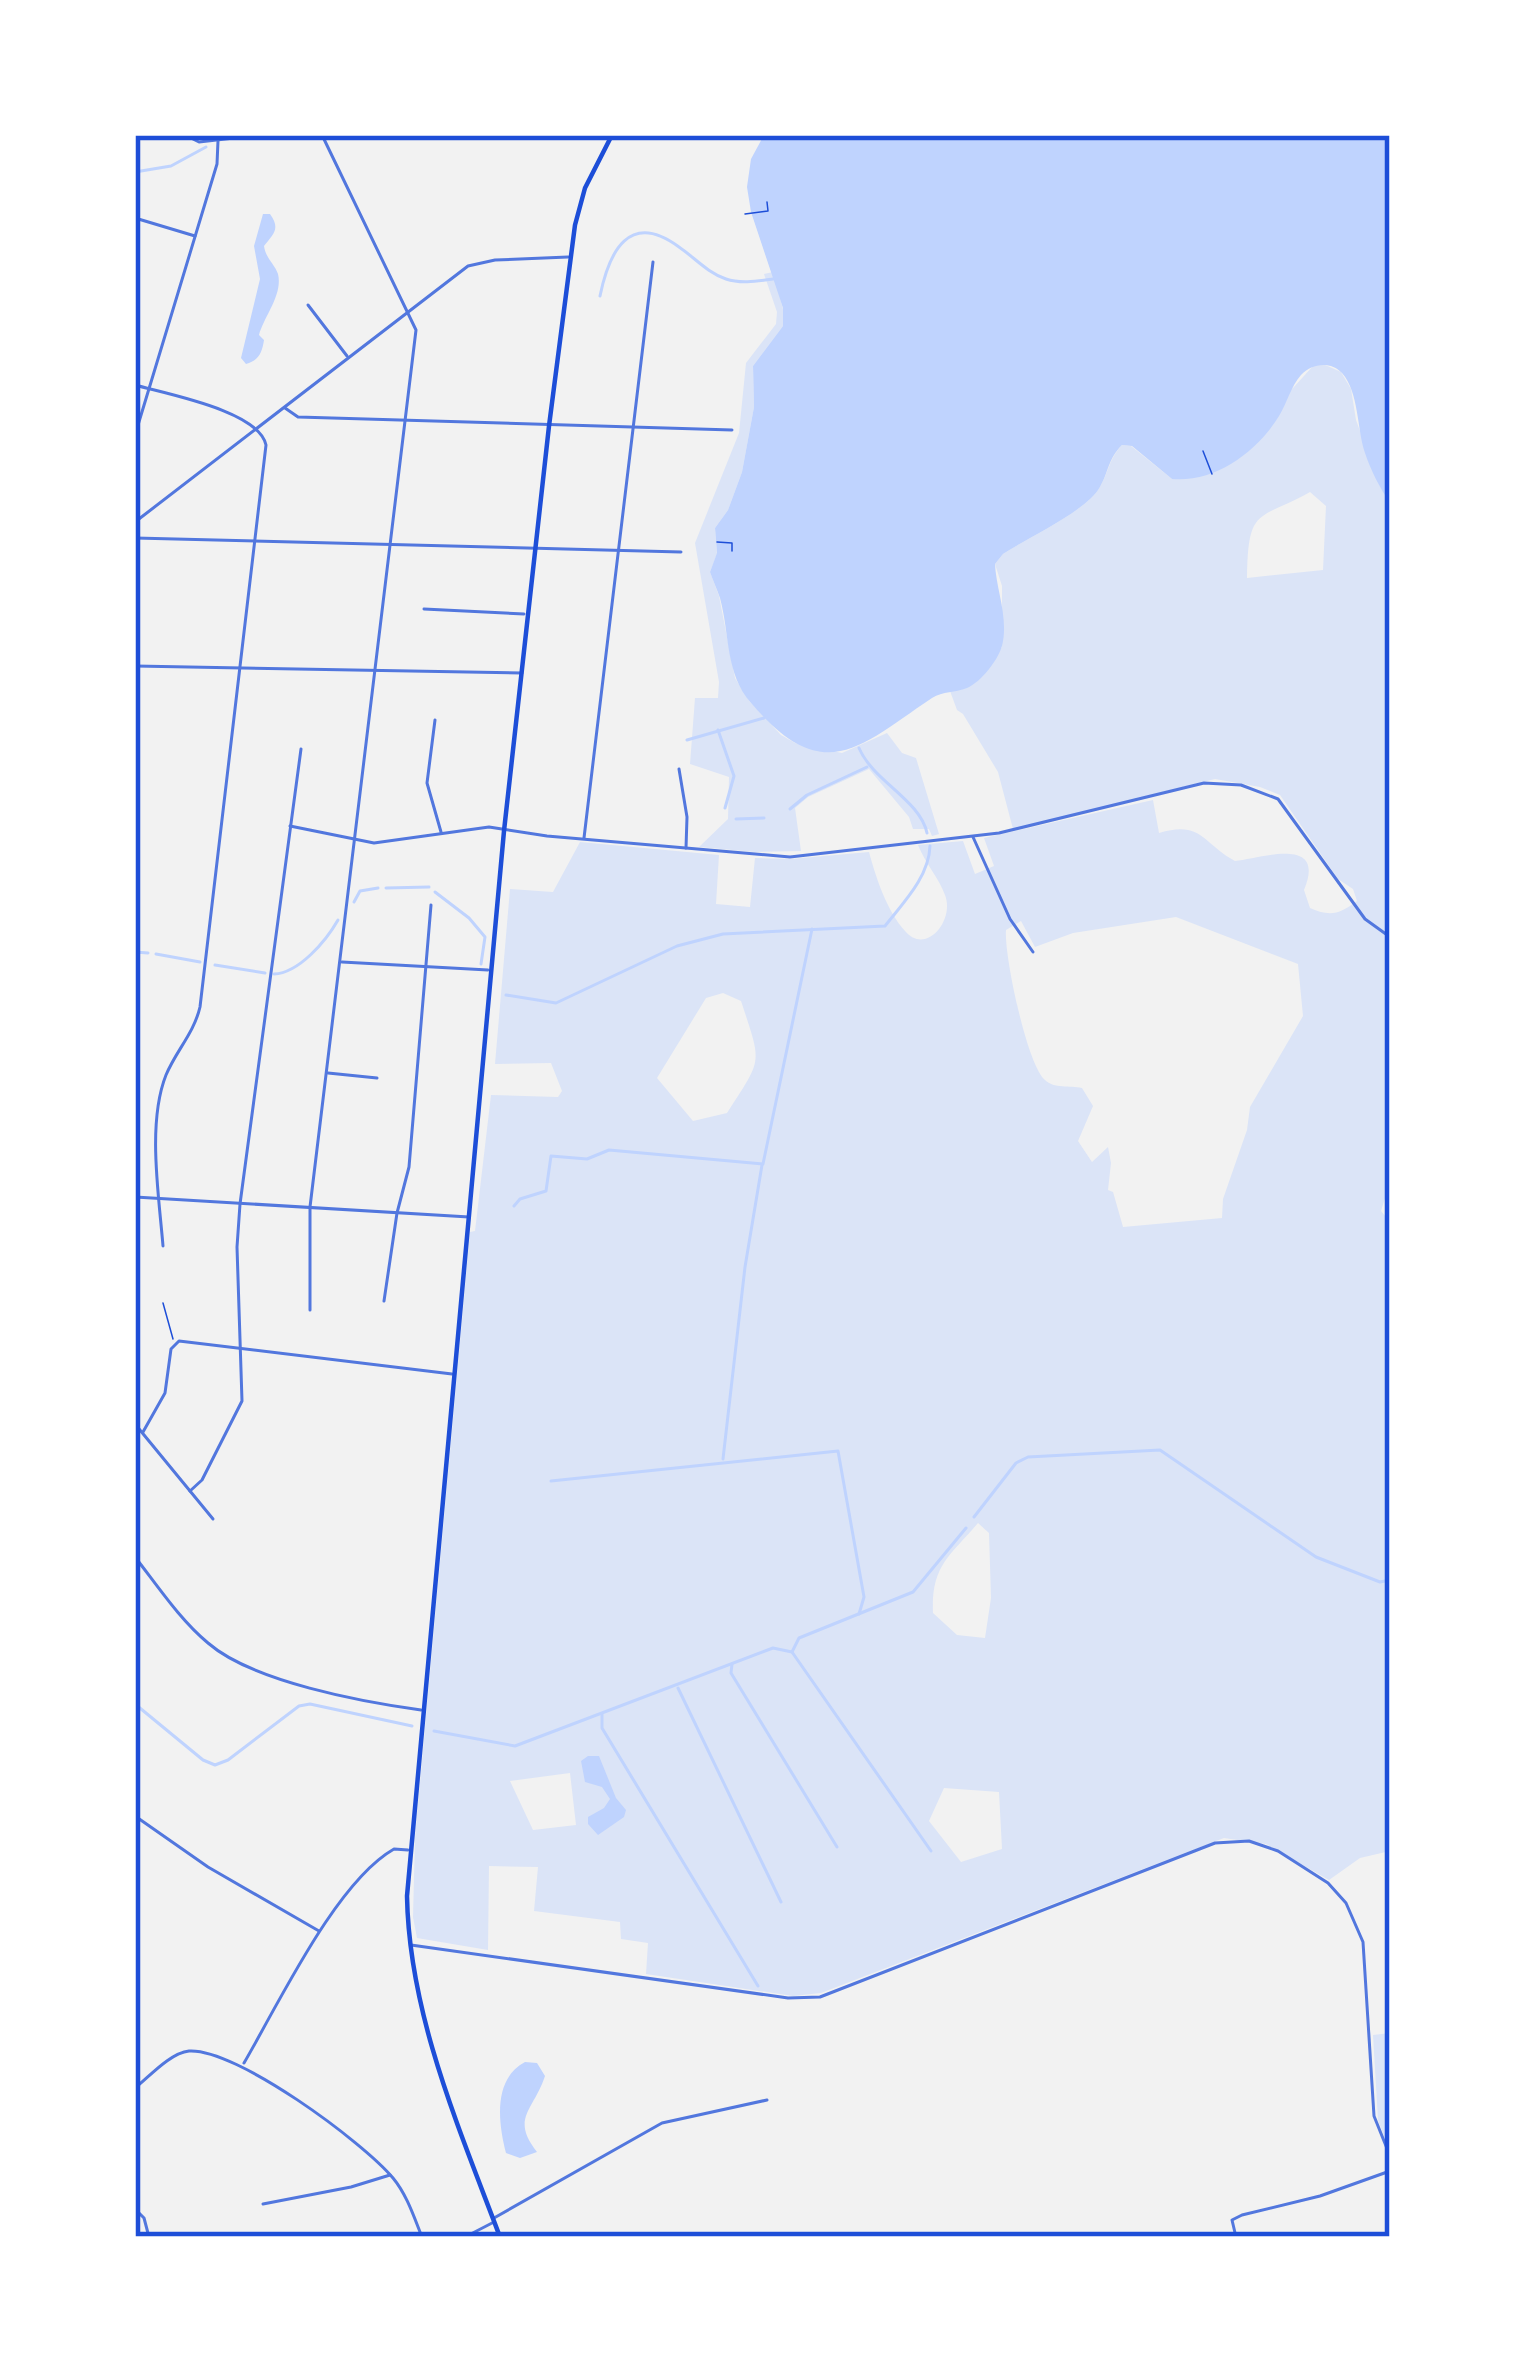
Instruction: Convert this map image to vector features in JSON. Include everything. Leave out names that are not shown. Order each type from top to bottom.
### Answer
[{"type":"main road","points":[[500,2237],[428,2032],[409,1945],[410,1850],[504,831],[550,426],[570,257],[585,188],[612,135]]},
{"type":"street","points":[[185,135],[218,141],[261,135]]},
{"type":"street","points":[[310,1310],[310,1207],[416,330],[322,135]]},
{"type":"street","points":[[135,435],[217,164],[218,141]]},
{"type":"street","points":[[135,218],[195,236]]},
{"type":"street","points":[[135,522],[473,265],[570,257]]},
{"type":"street","points":[[584,839],[653,262]]},
{"type":"street","points":[[308,305],[349,358]]},
{"type":"street","points":[[135,385],[233,414],[257,427],[266,445],[200,1007],[163,1088],[154,1166],[163,1246]]},
{"type":"street","points":[[284,407],[298,417],[732,430]]},
{"type":"street","points":[[135,538],[681,551]]},
{"type":"street","points":[[424,608],[529,614]]},
{"type":"street","points":[[135,666],[522,674]]},
{"type":"street","points":[[435,720],[427,783],[441,834]]},
{"type":"street","points":[[190,1491],[202,1480],[242,1401],[237,1247],[301,748]]},
{"type":"street","points":[[680,769],[686,849]]},
{"type":"street","points":[[290,826],[374,843],[489,826],[790,856],[973,837],[1204,783],[1261,790],[1278,799],[1365,919],[1390,938]]},
{"type":"street","points":[[973,837],[1010,919],[1033,952]]},
{"type":"street","points":[[384,1301],[409,1167],[431,904]]},
{"type":"street","points":[[340,962],[491,970]]},
{"type":"street","points":[[326,1073],[377,1078]]},
{"type":"street","points":[[135,1197],[469,1217]]},
{"type":"street","points":[[143,1432],[165,1393],[175,1342],[454,1374]]},
{"type":"street","points":[[135,1424],[213,1519]]},
{"type":"street","points":[[135,1557],[207,1643],[229,1657],[327,1694],[423,1710]]},
{"type":"street","points":[[135,1816],[208,1867],[321,1932]]},
{"type":"street","points":[[409,1945],[788,1998],[820,1997],[1215,1843],[1249,1840],[1290,1857],[1328,1883],[1346,1903],[1363,1942],[1374,2116],[1390,2156]]},
{"type":"street","points":[[243,2065],[321,1932],[375,1861],[394,1849],[410,1850]]},
{"type":"street","points":[[135,2088],[175,2056],[189,2051],[243,2065],[368,2153],[390,2175],[422,2237]]},
{"type":"street","points":[[465,2237],[662,2123],[767,2100]]},
{"type":"street","points":[[1237,2237],[1232,2220],[1390,2171]]},
{"type":"street","points":[[263,2204],[390,2175]]},
{"type":"street","points":[[135,2209],[144,2218],[149,2237]]},
{"type":"path","points":[[745,214],[768,211],[766,202]]},
{"type":"path","points":[[1203,452],[1212,474]]},
{"type":"path","points":[[717,542],[732,543],[732,551]]},
{"type":"path","points":[[163,1303],[175,1342]]},
{"type":"shaded area","points":[[773,272],[783,326],[753,366],[754,407],[742,472],[728,510],[715,528],[717,554],[710,572],[735,678],[750,702],[795,743],[842,753],[887,733],[902,753],[916,758],[939,834],[913,829],[909,817],[869,769],[808,797],[795,808],[801,851],[699,847],[728,819],[729,777],[690,764],[695,698],[718,698],[719,682],[695,543],[739,433],[746,363],[776,324],[777,312],[764,274]]},
{"type":"shaded area","points":[[1323,364],[1341,372],[1351,389],[1356,420],[1390,503],[1390,954],[1386,965],[1390,1182],[1381,1211],[1390,1222],[1390,1851],[1360,1858],[1329,1880],[1266,1844],[1224,1838],[821,1993],[793,1996],[646,1974],[648,1943],[621,1939],[620,1922],[534,1911],[538,1867],[489,1866],[488,1950],[417,1938],[415,1838],[470,1232],[475,1231],[491,1095],[558,1097],[562,1091],[551,1063],[495,1064],[510,889],[553,892],[580,842],[719,855],[716,904],[750,907],[755,858],[869,852],[893,914],[913,938],[922,939],[937,932],[947,905],[918,845],[963,841],[975,874],[994,866],[984,838],[1153,800],[1159,833],[1194,832],[1235,861],[1274,854],[1299,856],[1307,862],[1304,890],[1310,908],[1329,913],[1351,905],[1357,901],[1353,889],[1338,879],[1280,795],[1260,787],[1215,779],[1013,829],[998,772],[957,710],[950,691],[961,690],[987,670],[1002,647],[1002,586],[995,564],[1003,554],[1093,496],[1122,445],[1131,446],[1172,479],[1293,388],[1313,366]],"holes":[[[1310,492],[1326,506],[1323,570],[1247,578],[1250,538],[1267,513]],[[1176,917],[1298,964],[1303,1016],[1250,1107],[1223,1199],[1222,1218],[1123,1227],[1113,1192],[1108,1190],[1108,1147],[1092,1162],[1078,1141],[1093,1106],[1082,1088],[1045,1080],[1024,1033],[1006,930],[1021,921],[1035,947],[1073,933]],[[723,993],[741,1001],[755,1060],[727,1113],[693,1121],[657,1078],[706,998]],[[978,1523],[989,1533],[991,1598],[985,1638],[957,1635],[933,1613],[935,1584],[950,1554]],[[570,1773],[576,1825],[533,1830],[510,1781]],[[944,1788],[999,1792],[1002,1849],[961,1862],[929,1821]]]},
{"type":"shaded area","points":[[1390,2033],[1390,2152],[1378,2120],[1373,2035]]},
{"type":"water","points":[[764,135],[1390,135],[1390,503],[1365,453],[1348,381],[1327,365],[1301,375],[1270,429],[1247,452],[1204,476],[1172,479],[1132,446],[1122,445],[1093,496],[1003,554],[995,564],[1004,635],[997,658],[978,681],[932,698],[884,731],[842,751],[821,752],[800,745],[777,729],[743,691],[732,666],[720,598],[710,572],[717,553],[715,528],[728,510],[742,472],[754,407],[753,366],[783,326],[783,308],[747,187],[751,159]]},
{"type":"water","points":[[263,214],[270,214],[275,224],[264,246],[279,282],[259,335],[264,340],[261,352],[246,364],[241,358],[260,279],[254,246]]},
{"type":"water","points":[[599,1756],[626,1810],[624,1817],[598,1835],[588,1817],[610,1799],[602,1787],[585,1782],[581,1761]]},
{"type":"water","points":[[525,2062],[537,2063],[545,2076],[525,2122],[537,2152],[520,2158],[506,2153],[500,2102],[507,2079]]},
{"type":"waterway","points":[[135,172],[171,166],[206,147]]},
{"type":"waterway","points":[[600,296],[616,251],[634,235],[647,233],[662,237],[726,279],[773,279]]},
{"type":"waterway","points":[[687,740],[764,718]]},
{"type":"waterway","points":[[718,730],[734,776],[725,808]]},
{"type":"waterway","points":[[859,748],[915,810],[927,833]]},
{"type":"waterway","points":[[790,809],[807,795],[867,767]]},
{"type":"waterway","points":[[736,819],[764,818]]},
{"type":"waterway","points":[[506,995],[556,1003],[677,946],[723,934],[885,926],[920,879],[930,846]]},
{"type":"waterway","points":[[386,888],[429,887]]},
{"type":"waterway","points":[[354,902],[360,891],[378,888]]},
{"type":"waterway","points":[[435,892],[485,937],[481,964]]},
{"type":"waterway","points":[[274,974],[302,962],[338,920]]},
{"type":"waterway","points":[[514,1206],[520,1199],[546,1191],[551,1156],[587,1159],[609,1150],[763,1164],[812,929]]},
{"type":"waterway","points":[[135,952],[148,953]]},
{"type":"waterway","points":[[156,954],[200,962]]},
{"type":"waterway","points":[[215,965],[265,973]]},
{"type":"waterway","points":[[723,1459],[762,1165]]},
{"type":"waterway","points":[[974,1517],[1016,1463],[1028,1457],[1160,1450],[1316,1557],[1380,1582],[1390,1580]]},
{"type":"waterway","points":[[551,1481],[838,1451],[864,1597],[859,1614]]},
{"type":"waterway","points":[[434,1731],[515,1746],[773,1648],[792,1652],[799,1638],[913,1592],[966,1528]]},
{"type":"waterway","points":[[792,1652],[931,1851]]},
{"type":"waterway","points":[[732,1664],[731,1673],[837,1847]]},
{"type":"waterway","points":[[678,1688],[781,1902]]},
{"type":"waterway","points":[[135,1704],[215,1765],[299,1706],[310,1704],[412,1726]]},
{"type":"waterway","points":[[602,1714],[602,1728],[758,1986]]}]
